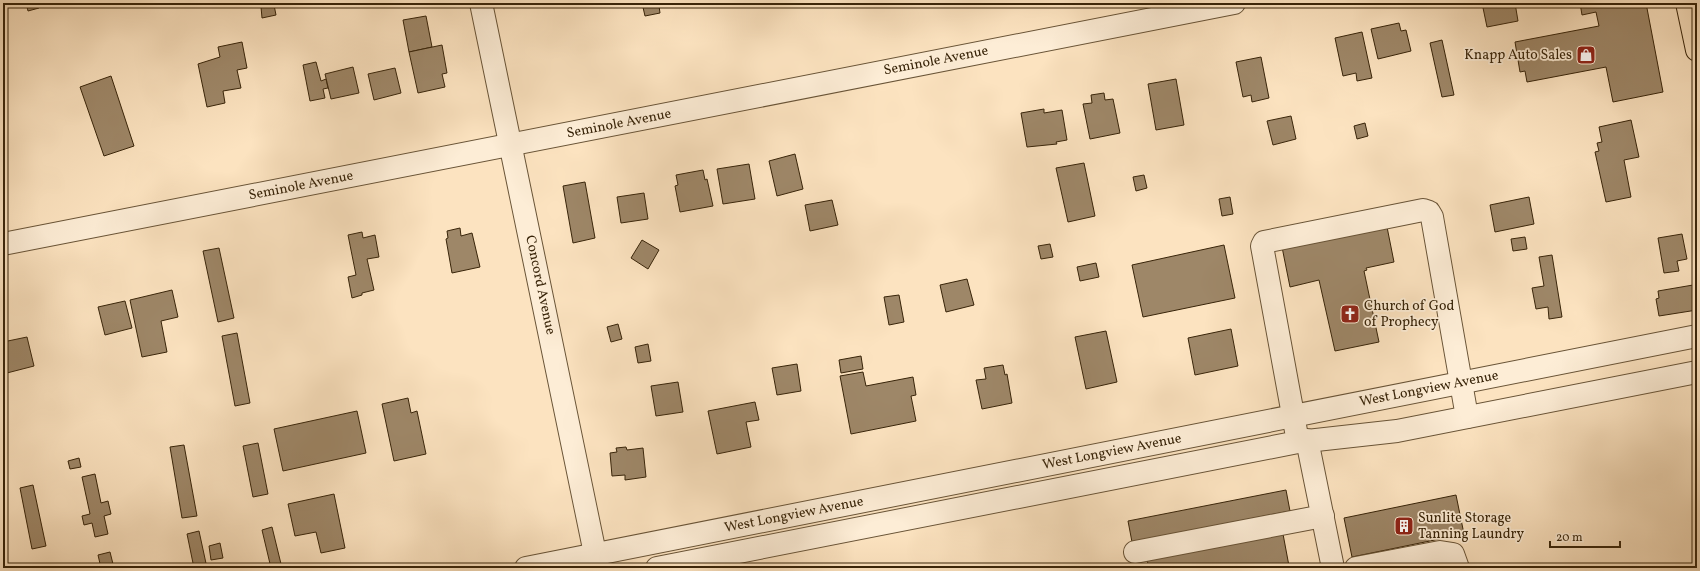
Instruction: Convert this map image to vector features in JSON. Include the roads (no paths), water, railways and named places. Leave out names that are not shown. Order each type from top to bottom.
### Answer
[{"type":"main road","points":[[1687,3],[1697,50]]},
{"type":"street","name":"Concord Avenue","points":[[481,3],[596,561]]},
{"type":"street","name":"Seminole Avenue","points":[[3,244],[1234,3]]},
{"type":"street","points":[[1333,568],[1323,516],[1303,441],[1292,416],[1262,246],[1264,242],[1423,210],[1429,212],[1432,217],[1467,417]]},
{"type":"street","name":"West Longview Avenue","points":[[526,568],[596,561],[1392,395],[1462,383],[1697,336]]},
{"type":"street","name":"West Longview Avenue","points":[[657,568],[710,563],[1303,441],[1397,431],[1697,372]]},
{"type":"street","points":[[1135,552],[1323,516]]},
{"type":"street","points":[[1356,568],[1440,552],[1453,554],[1458,568]]},
{"type":"place","name":"Knapp Auto Sales","points":[[1586,55]]},
{"type":"place","name":"Church of God of Prophecy","points":[[1350,314]]},
{"type":"place","name":"Sunlite Storage Tanning Laundry","points":[[1404,526]]}]
